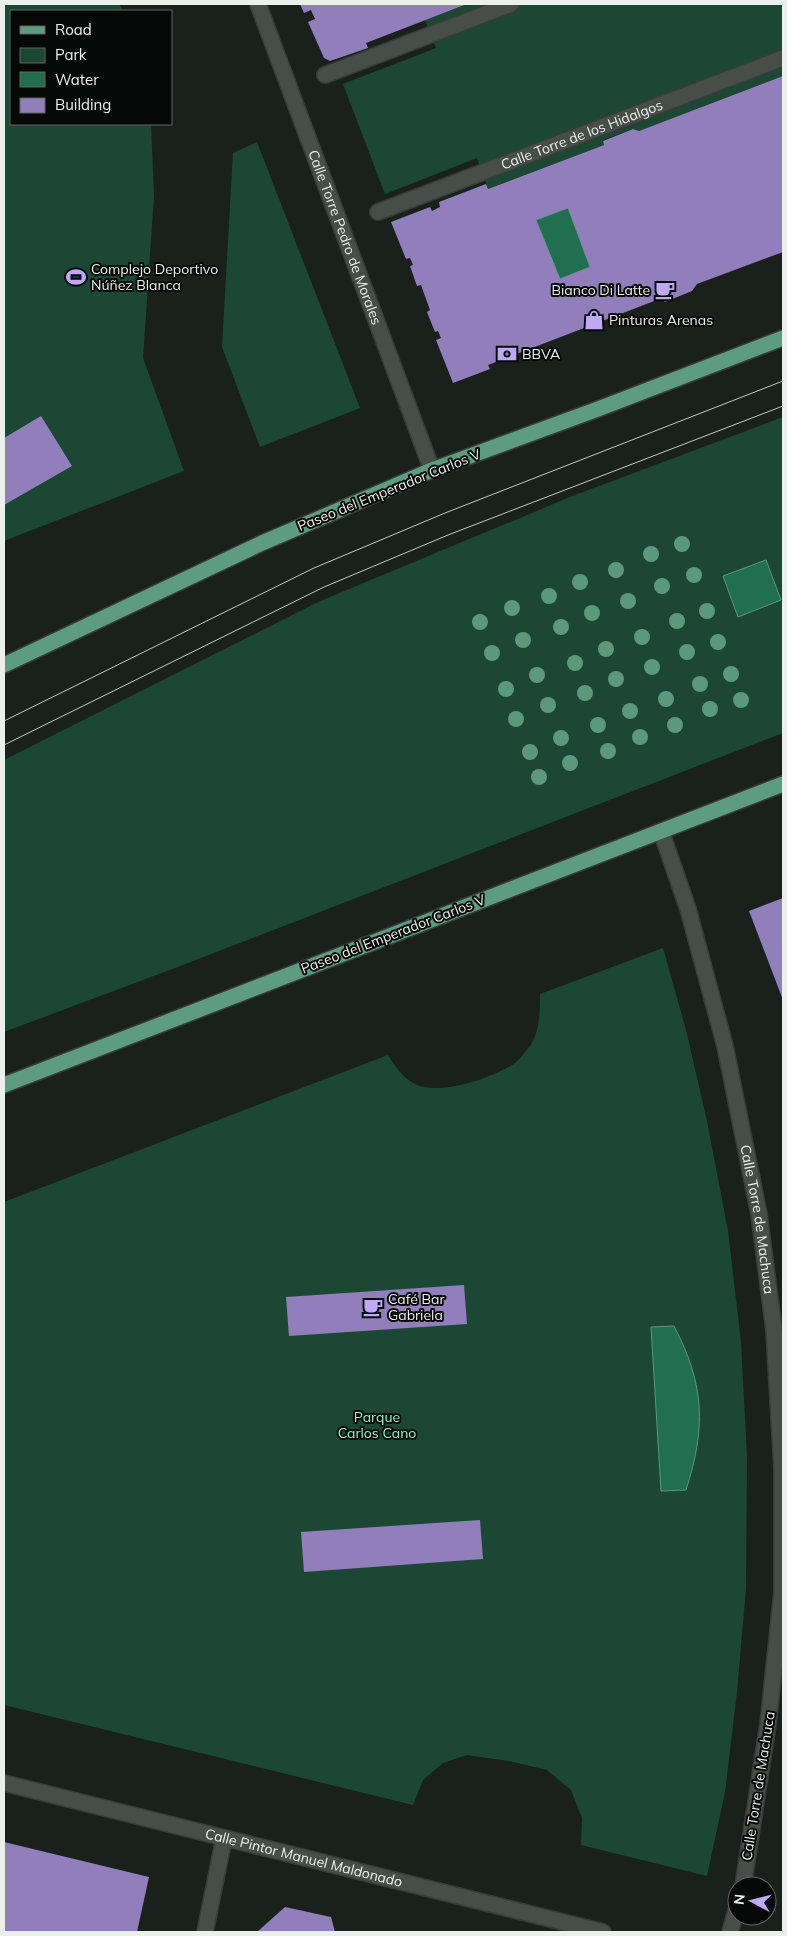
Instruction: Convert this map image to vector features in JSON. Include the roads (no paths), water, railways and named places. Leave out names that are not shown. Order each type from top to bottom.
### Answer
[{"type":"main road","name":"Calle Torre Pedro de Morales","points":[[258,4],[432,470]]},
{"type":"main road","points":[[325,75],[511,4]]},
{"type":"main road","name":"Calle Torre de los Hidalgos","points":[[378,212],[783,58]]},
{"type":"main road","name":"Paseo del Emperador Carlos V","points":[[4,665],[262,542],[432,470],[783,338]]},
{"type":"main road","name":"Paseo del Emperador Carlos V","points":[[4,1085],[783,784]]},
{"type":"main road","name":"Calle Torre de Machuca","points":[[661,831],[688,909],[725,1046],[759,1214],[774,1330],[782,1469],[782,1592],[768,1724],[745,1876]]},
{"type":"main road","name":"Calle Pintor Manuel Maldonado","points":[[4,1783],[603,1932]]},
{"type":"main road","points":[[205,1932],[224,1838]]},
{"type":"water","points":[[568,208],[590,267],[560,279],[536,220]]},
{"type":"water","points":[[766,560],[781,600],[738,617],[723,576]]},
{"type":"water","points":[[674,1326],[692,1368],[697,1387],[699,1426],[697,1447],[686,1490],[661,1491],[651,1327]]},
{"type":"tram line","points":[[4,721],[314,568],[445,513],[783,381]]},
{"type":"tram line","points":[[4,745],[324,587],[448,535],[783,406]]},
{"type":"place","name":"Complejo Deportivo Núñez Blanca","points":[[76,277]]},
{"type":"place","name":"Bianco Di Latte","points":[[665,290]]},
{"type":"place","name":"Pinturas Arenas","points":[[594,320]]},
{"type":"place","name":"BBVA","points":[[507,354]]},
{"type":"place","name":"Café Bar Gabriela","points":[[373,1307]]},
{"type":"park label","name":"Parque Carlos Cano","points":[[377,1425]]}]
